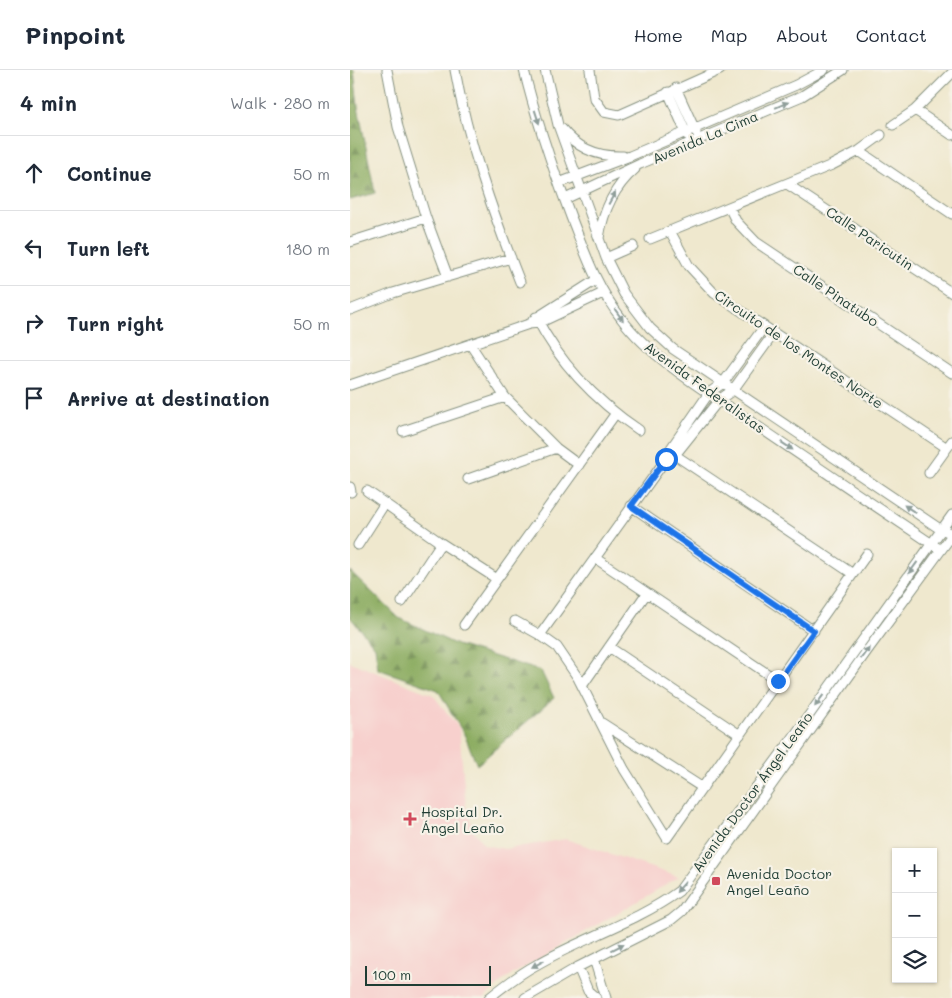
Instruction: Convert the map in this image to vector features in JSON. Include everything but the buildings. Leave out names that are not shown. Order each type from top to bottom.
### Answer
[{"type":"street","points":[[387,70],[398,127],[426,218],[448,277]]},
{"type":"street","points":[[455,70],[462,109],[478,164],[520,282]]},
{"type":"street","name":"Avenida Federalistas","points":[[524,70],[564,199],[596,280],[622,320],[639,339],[661,358],[709,393],[941,550]]},
{"type":"street","name":"Avenida Federalistas","points":[[545,70],[558,125],[606,258],[624,294],[650,328],[673,349],[941,530],[952,535]]},
{"type":"street","points":[[590,70],[594,98],[604,112],[619,114],[720,70]]},
{"type":"street","name":"Avenida La Cima","points":[[559,183],[630,156],[824,70]]},
{"type":"street","name":"Avenida La Cima","points":[[564,199],[640,164],[802,96],[843,70]]},
{"type":"street","points":[[892,125],[915,110],[952,73]]},
{"type":"street","points":[[672,90],[690,129],[700,139]]},
{"type":"street","points":[[915,110],[952,135]]},
{"type":"street","points":[[558,125],[576,143],[591,151],[614,156],[630,156]]},
{"type":"street","points":[[690,129],[691,143]]},
{"type":"street","points":[[650,239],[832,165],[859,151],[881,135]]},
{"type":"street","points":[[859,151],[952,214]]},
{"type":"street","points":[[599,239],[603,219],[611,199],[624,180],[640,164]]},
{"type":"street","name":"Calle Paricutin","points":[[787,184],[952,293]]},
{"type":"street","name":"Calle Pinatubo","points":[[729,207],[736,220],[756,242],[952,373]]},
{"type":"street","points":[[350,242],[426,218]]},
{"type":"street","name":"Circuito de los Montes Norte","points":[[670,232],[688,266],[707,286],[764,326],[949,444]]},
{"type":"street","points":[[606,258],[634,246]]},
{"type":"street","points":[[350,310],[393,294],[511,258]]},
{"type":"street","points":[[535,321],[596,280]]},
{"type":"street","points":[[350,385],[535,321],[603,293]]},
{"type":"street","points":[[535,321],[573,372],[601,401],[639,430]]},
{"type":"street","points":[[670,455],[709,393],[723,383],[764,326]]},
{"type":"street","points":[[540,635],[631,506],[670,455],[719,400],[733,390],[774,332]]},
{"type":"street","points":[[470,344],[505,397],[556,448],[579,465]]},
{"type":"street","points":[[741,360],[750,366]]},
{"type":"street","points":[[403,431],[505,397]]},
{"type":"street","points":[[464,625],[616,414]]},
{"type":"street","points":[[929,473],[949,444]]},
{"type":"street","points":[[468,479],[556,448]]},
{"type":"street","points":[[670,455],[853,574]]},
{"type":"street","points":[[367,491],[441,543],[497,579]]},
{"type":"street","points":[[358,545],[385,503]]},
{"type":"street","points":[[631,506],[814,631]]},
{"type":"street","name":"Avenida Doctor Ángel Leaño","points":[[489,998],[537,964],[658,906],[679,891],[792,739],[952,515]]},
{"type":"street","name":"Avenida Doctor Ángel Leaño","points":[[525,998],[578,967],[671,920],[682,911],[952,535]]},
{"type":"street","points":[[402,602],[441,543]]},
{"type":"street","points":[[515,621],[540,635],[557,648],[582,686],[624,769],[667,838],[867,554]]},
{"type":"street","points":[[595,558],[778,681]]},
{"type":"street","points":[[582,686],[646,594]]},
{"type":"street","points":[[609,647],[740,735]]},
{"type":"street","points":[[600,722],[703,788]]},
{"type":"street","points":[[594,959],[606,998]]},
{"type":"street","points":[[578,967],[588,991],[596,998]]},
{"type":"shaded area","name":"Hospital Dr. Ángel Leaño","points":[[350,662],[433,695],[459,728],[466,807],[474,831],[484,845],[505,849],[566,839],[679,877],[508,977],[484,998],[350,998]]},
{"type":"green space","points":[[350,70],[354,70],[358,107],[375,193],[350,200]]},
{"type":"green space","points":[[350,571],[399,618],[457,645],[541,671],[554,698],[477,765],[464,734],[438,690],[378,669],[375,647],[350,617]]},
{"type":"place","name":"Hospital Dr. Ángel Leaño","points":[[410,819]]},
{"type":"place","name":"Avenida Doctor Angel Leaño","points":[[716,881]]},
{"type":"route","points":[[666,459],[631,506],[814,631],[778,681]]}]
